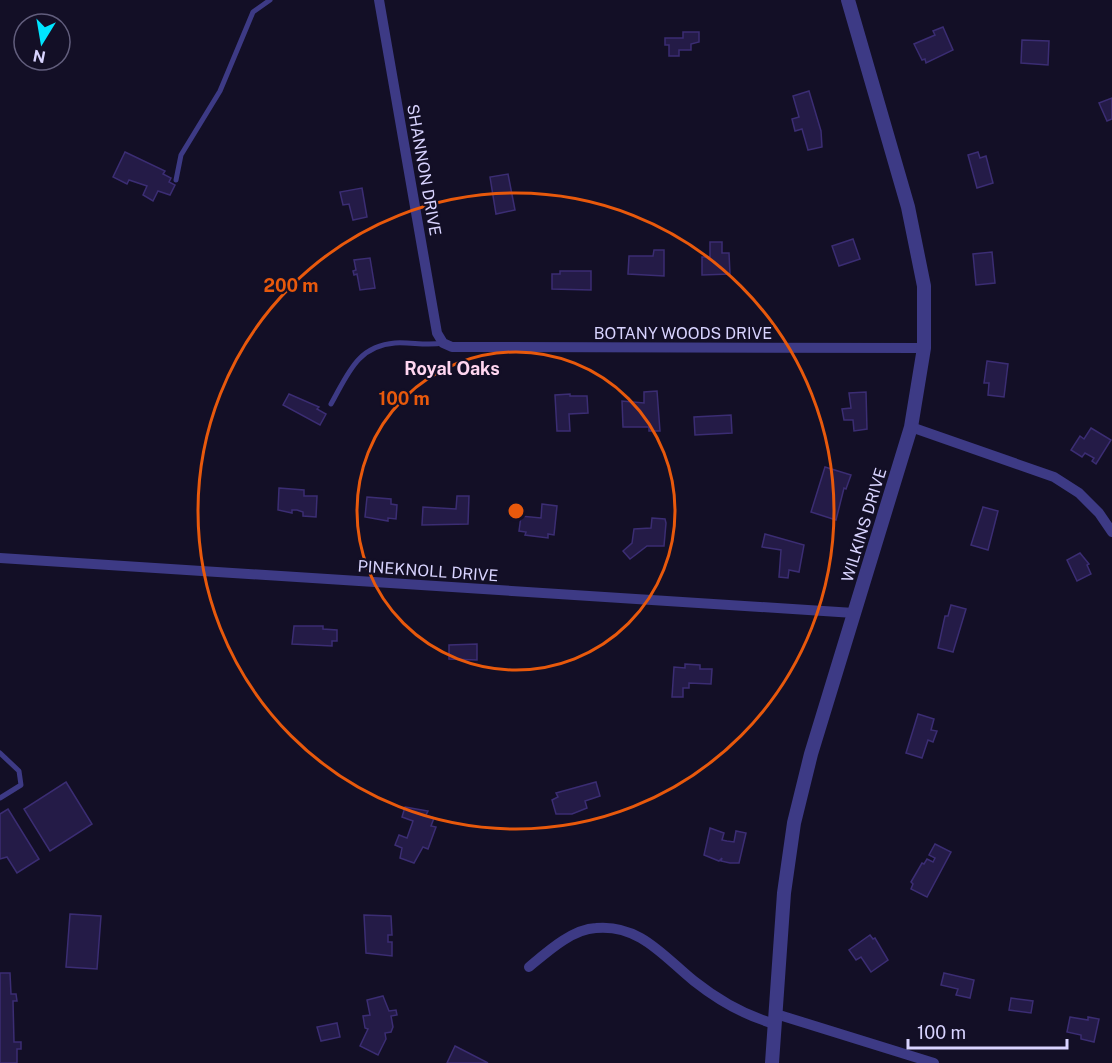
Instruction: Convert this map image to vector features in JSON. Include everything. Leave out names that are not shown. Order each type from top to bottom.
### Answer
[{"type":"street","name":"SHANNON DRIVE","points":[[379,0],[437,333],[442,344]]},
{"type":"street","name":"WILKINS DRIVE","points":[[772,1063],[784,893],[794,823],[811,754],[911,427],[924,348],[924,286],[908,207],[848,0]]},
{"type":"street","name":"BOTANY WOODS DRIVE","points":[[442,344],[452,347],[671,349],[924,348]]},
{"type":"street","points":[[911,427],[1054,477],[1078,493],[1099,513],[1112,532]]},
{"type":"street","name":"PINEKNOLL DRIVE","points":[[0,558],[854,613]]},
{"type":"street","points":[[529,967],[571,937],[594,927],[617,929],[648,941],[715,996],[752,1018],[776,1019],[933,1063]]},
{"type":"lane","points":[[176,180],[181,155],[220,91],[253,12],[270,0]]},
{"type":"lane","points":[[331,404],[353,368],[371,348],[396,343],[442,344]]},
{"type":"lane","points":[[0,753],[19,771],[21,785],[0,798]]},
{"type":"building","points":[[943,27],[953,50],[926,63],[914,44],[935,35],[933,31]]},
{"type":"building","points":[[683,32],[699,32],[699,42],[691,44],[691,50],[679,50],[679,56],[669,56],[669,45],[665,45],[665,38],[683,38]]},
{"type":"building","points":[[1022,40],[1049,41],[1048,65],[1021,63]]},
{"type":"building","points":[[809,91],[821,131],[822,147],[808,150],[802,129],[795,131],[792,119],[799,117],[793,96]]},
{"type":"building","points":[[1112,98],[1112,119],[1107,121],[1099,103]]},
{"type":"building","points":[[125,152],[165,171],[163,174],[171,178],[169,182],[175,185],[170,195],[158,191],[153,201],[143,195],[147,186],[129,180],[127,184],[113,177]]},
{"type":"building","points":[[978,152],[980,158],[986,156],[993,183],[977,188],[968,155]]},
{"type":"building","points":[[508,174],[515,210],[496,214],[490,177]]},
{"type":"building","points":[[362,188],[367,217],[353,220],[349,204],[343,205],[340,192]]},
{"type":"building","points":[[853,239],[860,259],[839,266],[832,246]]},
{"type":"building","points":[[710,242],[722,242],[722,253],[729,253],[730,274],[702,275],[702,257],[710,257]]},
{"type":"building","points":[[654,250],[664,250],[664,276],[628,274],[629,256],[653,256]]},
{"type":"building","points":[[992,252],[995,283],[976,285],[973,254]]},
{"type":"building","points":[[370,258],[375,288],[360,290],[357,274],[354,275],[353,271],[356,270],[354,260]]},
{"type":"building","points":[[560,271],[591,271],[591,290],[552,289],[552,274],[560,274]]},
{"type":"building","points":[[987,361],[1008,364],[1004,397],[988,395],[989,383],[984,383]]},
{"type":"building","points":[[657,391],[660,431],[649,431],[649,427],[623,427],[622,401],[644,403],[644,392]]},
{"type":"building","points":[[866,392],[867,429],[854,431],[853,420],[844,420],[842,409],[851,408],[849,393]]},
{"type":"building","points":[[289,394],[319,407],[317,409],[326,414],[320,425],[283,405]]},
{"type":"building","points":[[570,394],[570,396],[587,396],[588,413],[569,414],[570,431],[557,431],[555,395]]},
{"type":"building","points":[[731,415],[732,433],[695,435],[694,417]]},
{"type":"building","points":[[1091,428],[1111,440],[1096,464],[1092,461],[1094,458],[1085,453],[1082,457],[1071,450],[1080,436],[1084,439]]},
{"type":"building","points":[[825,467],[851,475],[846,489],[844,488],[836,520],[811,512]]},
{"type":"building","points":[[279,488],[304,490],[304,496],[317,496],[316,517],[303,516],[303,512],[297,510],[292,510],[292,513],[278,510]]},
{"type":"building","points":[[457,496],[469,496],[468,524],[422,525],[423,507],[456,509]]},
{"type":"building","points":[[367,497],[391,499],[391,504],[397,505],[396,519],[388,518],[388,521],[365,517]]},
{"type":"building","points":[[542,504],[557,506],[554,535],[548,534],[548,538],[525,535],[526,532],[519,531],[521,516],[541,518]]},
{"type":"building","points":[[983,507],[998,511],[988,550],[971,545]]},
{"type":"building","points":[[652,518],[665,519],[664,546],[647,546],[630,559],[623,551],[632,543],[634,529],[651,528]]},
{"type":"building","points":[[765,534],[804,545],[799,572],[789,570],[788,578],[779,577],[781,550],[762,547]]},
{"type":"building","points":[[1080,553],[1089,564],[1087,565],[1091,574],[1077,581],[1067,560]]},
{"type":"building","points":[[951,605],[966,609],[953,652],[938,648],[945,616],[948,616]]},
{"type":"building","points":[[294,626],[323,626],[323,629],[337,630],[337,641],[332,641],[332,646],[292,644]]},
{"type":"building","points":[[477,644],[477,660],[449,659],[449,645]]},
{"type":"building","points":[[685,664],[700,665],[700,669],[712,669],[711,684],[689,683],[689,688],[683,688],[683,697],[672,697],[674,667],[685,668]]},
{"type":"building","points":[[918,714],[934,719],[931,730],[937,731],[933,742],[928,740],[922,758],[906,753]]},
{"type":"building","points":[[66,782],[92,824],[50,851],[24,809]]},
{"type":"building","points":[[596,782],[600,796],[585,801],[587,808],[572,814],[556,814],[552,800],[558,797],[556,793]]},
{"type":"building","points":[[405,807],[428,811],[426,815],[434,818],[431,826],[436,827],[428,849],[423,847],[414,863],[400,858],[402,848],[395,845],[399,835],[407,838],[413,821],[402,817]]},
{"type":"building","points":[[8,809],[39,859],[17,873],[7,857],[0,859],[0,814]]},
{"type":"building","points":[[710,828],[724,833],[722,840],[734,842],[736,831],[746,833],[739,863],[721,861],[722,858],[719,861],[704,855]]},
{"type":"building","points":[[935,844],[951,852],[927,897],[911,889],[913,884],[911,882],[922,863],[924,864],[927,859],[933,862],[935,858],[929,855]]},
{"type":"building","points":[[70,914],[101,916],[97,969],[66,967]]},
{"type":"building","points":[[364,915],[391,916],[392,935],[388,935],[388,942],[392,942],[392,956],[366,953]]},
{"type":"building","points":[[870,935],[873,939],[875,938],[888,960],[871,972],[861,957],[856,960],[849,950]]},
{"type":"building","points":[[0,973],[10,973],[11,994],[16,994],[17,1001],[13,1001],[14,1042],[21,1042],[21,1049],[17,1049],[17,1063],[0,1063]]},
{"type":"building","points":[[944,973],[974,980],[970,998],[956,995],[958,989],[941,985]]},
{"type":"building","points":[[383,996],[389,1011],[396,1010],[397,1015],[391,1016],[393,1027],[391,1032],[385,1033],[386,1039],[378,1055],[360,1046],[368,1029],[365,1028],[363,1016],[370,1015],[367,1000]]},
{"type":"building","points":[[1011,998],[1033,1001],[1031,1013],[1009,1010]]},
{"type":"building","points":[[1070,1017],[1099,1019],[1094,1042],[1081,1039],[1081,1035],[1067,1032]]},
{"type":"building","points":[[337,1023],[340,1037],[321,1041],[317,1027]]},
{"type":"building","points":[[455,1046],[488,1063],[447,1063]]},
{"type":"district","name":"Royal Oaks","points":[[452,368]]}]
